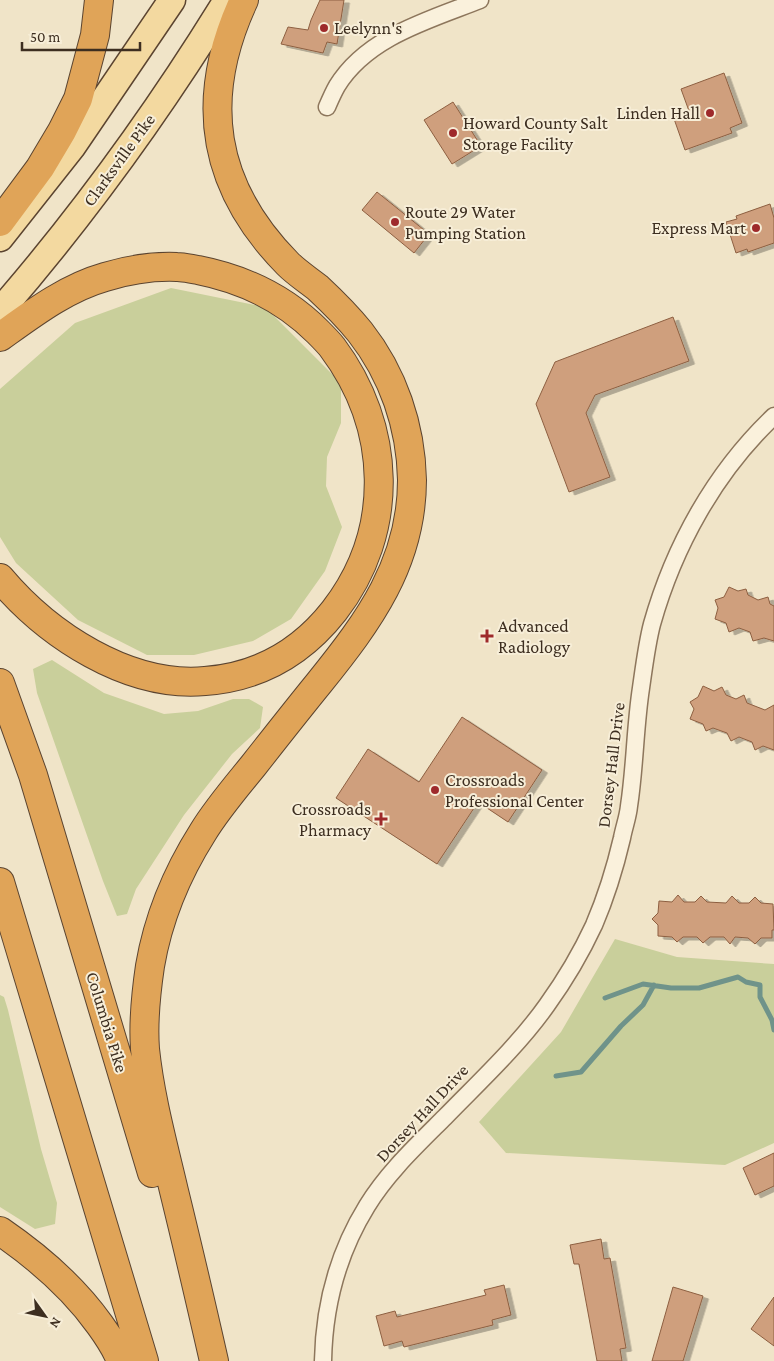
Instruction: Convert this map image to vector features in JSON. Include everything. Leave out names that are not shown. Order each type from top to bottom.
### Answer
[{"type":"highway","points":[[0,222],[40,168],[78,99],[95,35],[99,0]]},
{"type":"highway","points":[[214,1361],[151,1094],[145,1046],[146,1003],[150,967],[158,931],[186,860],[204,830],[342,655],[373,611],[390,580],[399,558],[406,534],[412,480],[406,429],[397,399],[377,355],[341,309],[292,268],[270,245],[251,220],[237,196],[227,170],[220,143],[217,111],[218,89],[226,44],[244,0]]},
{"type":"highway","points":[[0,337],[43,306],[76,288],[102,277],[151,268],[179,267],[228,277],[252,286],[296,312],[331,345],[355,382],[365,404],[377,446],[380,472],[377,512],[367,554],[356,578],[343,599],[327,620],[289,654],[245,674],[220,680],[198,682],[173,681],[124,669],[99,658],[51,627],[0,578]]},
{"type":"highway","name":"Columbia Pike","points":[[0,684],[33,775],[209,1361]]},
{"type":"highway","points":[[0,882],[144,1361]]},
{"type":"highway","points":[[0,1231],[31,1253],[72,1290],[108,1336],[121,1361]]},
{"type":"main road","points":[[0,238],[72,147],[172,0]]},
{"type":"main road","name":"Clarksville Pike","points":[[0,311],[64,235],[111,173],[227,0]]},
{"type":"street","points":[[327,107],[336,87],[356,62],[369,51],[423,22],[480,0]]},
{"type":"street","name":"Dorsey Hall Drive","points":[[323,1361],[326,1314],[339,1264],[367,1206],[386,1180],[415,1147],[513,1046],[547,1005],[573,966],[594,925],[611,882],[629,807],[642,679],[652,626],[669,574],[692,525],[714,488],[740,451],[774,416]]},
{"type":"green space","points":[[171,288],[265,307],[341,383],[341,423],[327,457],[326,486],[342,527],[325,571],[291,619],[253,641],[194,655],[147,655],[78,620],[16,563],[0,537],[0,389],[75,323]]},
{"type":"green space","points":[[52,660],[104,693],[164,714],[198,711],[233,699],[249,699],[263,707],[260,728],[232,754],[184,815],[136,889],[127,914],[117,916],[37,693],[33,669]]},
{"type":"green space","points":[[615,939],[677,957],[774,964],[774,1143],[725,1165],[506,1153],[479,1122],[561,1032]]},
{"type":"green space","points":[[0,995],[4,997],[8,1010],[41,1149],[57,1203],[55,1224],[35,1229],[0,1207]]},
{"type":"building","name":"Leelynn's","points":[[320,0],[344,0],[337,44],[327,42],[323,53],[281,44],[288,27],[308,30]]},
{"type":"building","name":"Linden Hall","points":[[724,73],[742,123],[730,128],[732,133],[685,150],[673,116],[689,111],[681,89]]},
{"type":"building","name":"Howard County Salt Storage Facility","points":[[453,102],[481,146],[452,164],[424,120]]},
{"type":"building","name":"Route 29 Water Pumping Station","points":[[377,192],[429,234],[414,253],[362,210]]},
{"type":"building","name":"Express Mart","points":[[770,204],[774,218],[774,243],[748,252],[747,249],[736,253],[726,222],[737,219],[736,216]]},
{"type":"building","points":[[673,317],[689,361],[595,395],[586,413],[610,477],[569,492],[536,404],[555,362]]},
{"type":"building","points":[[729,587],[738,591],[746,589],[748,595],[758,600],[768,597],[770,604],[774,606],[774,641],[764,638],[753,641],[750,632],[739,628],[729,632],[726,623],[715,619],[718,608],[715,600],[724,597]]},
{"type":"building","points":[[703,686],[714,691],[722,687],[726,695],[736,699],[744,695],[747,703],[765,710],[774,705],[774,750],[763,746],[755,750],[752,742],[739,737],[731,741],[727,733],[713,728],[706,731],[703,724],[690,719],[694,709],[690,702],[698,697]]},
{"type":"building","name":"Crossroads Professional Center","points":[[462,717],[542,770],[508,822],[478,802],[437,864],[336,798],[368,749],[419,782]]},
{"type":"building","points":[[678,895],[684,902],[695,902],[701,896],[707,902],[726,903],[732,896],[739,903],[749,903],[755,897],[761,903],[773,904],[774,930],[772,930],[772,938],[761,938],[755,944],[748,938],[735,937],[730,944],[724,937],[710,937],[703,943],[697,937],[683,937],[677,942],[672,937],[658,936],[658,925],[652,919],[658,913],[659,901],[672,902]]},
{"type":"building","points":[[774,1153],[774,1186],[755,1195],[743,1168]]},
{"type":"building","points":[[601,1239],[604,1259],[610,1258],[626,1348],[620,1349],[622,1361],[597,1361],[579,1264],[574,1264],[570,1245]]},
{"type":"building","points":[[504,1285],[511,1315],[492,1320],[493,1325],[404,1347],[402,1341],[384,1346],[376,1316],[395,1311],[397,1317],[486,1295],[484,1290]]},
{"type":"building","points":[[673,1287],[703,1296],[683,1361],[652,1361]]},
{"type":"building","points":[[774,1297],[774,1346],[751,1329]]},
{"type":"waterway","points":[[605,998],[643,984],[671,988],[699,988],[738,977],[746,982],[760,985],[760,997],[772,1020],[774,1030]]},
{"type":"waterway","points":[[556,1076],[581,1072],[621,1026],[643,1005],[654,985]]},
{"type":"place","name":"Leelynn's","points":[[324,28]]},
{"type":"place","name":"Linden Hall","points":[[710,113]]},
{"type":"place","name":"Howard County Salt Storage Facility","points":[[453,133]]},
{"type":"place","name":"Route 29 Water Pumping Station","points":[[395,222]]},
{"type":"place","name":"Express Mart","points":[[756,228]]},
{"type":"place","name":"Advanced Radiology","points":[[487,636]]},
{"type":"place","name":"Crossroads Professional Center","points":[[435,790]]},
{"type":"place","name":"Crossroads Pharmacy","points":[[381,819]]}]
